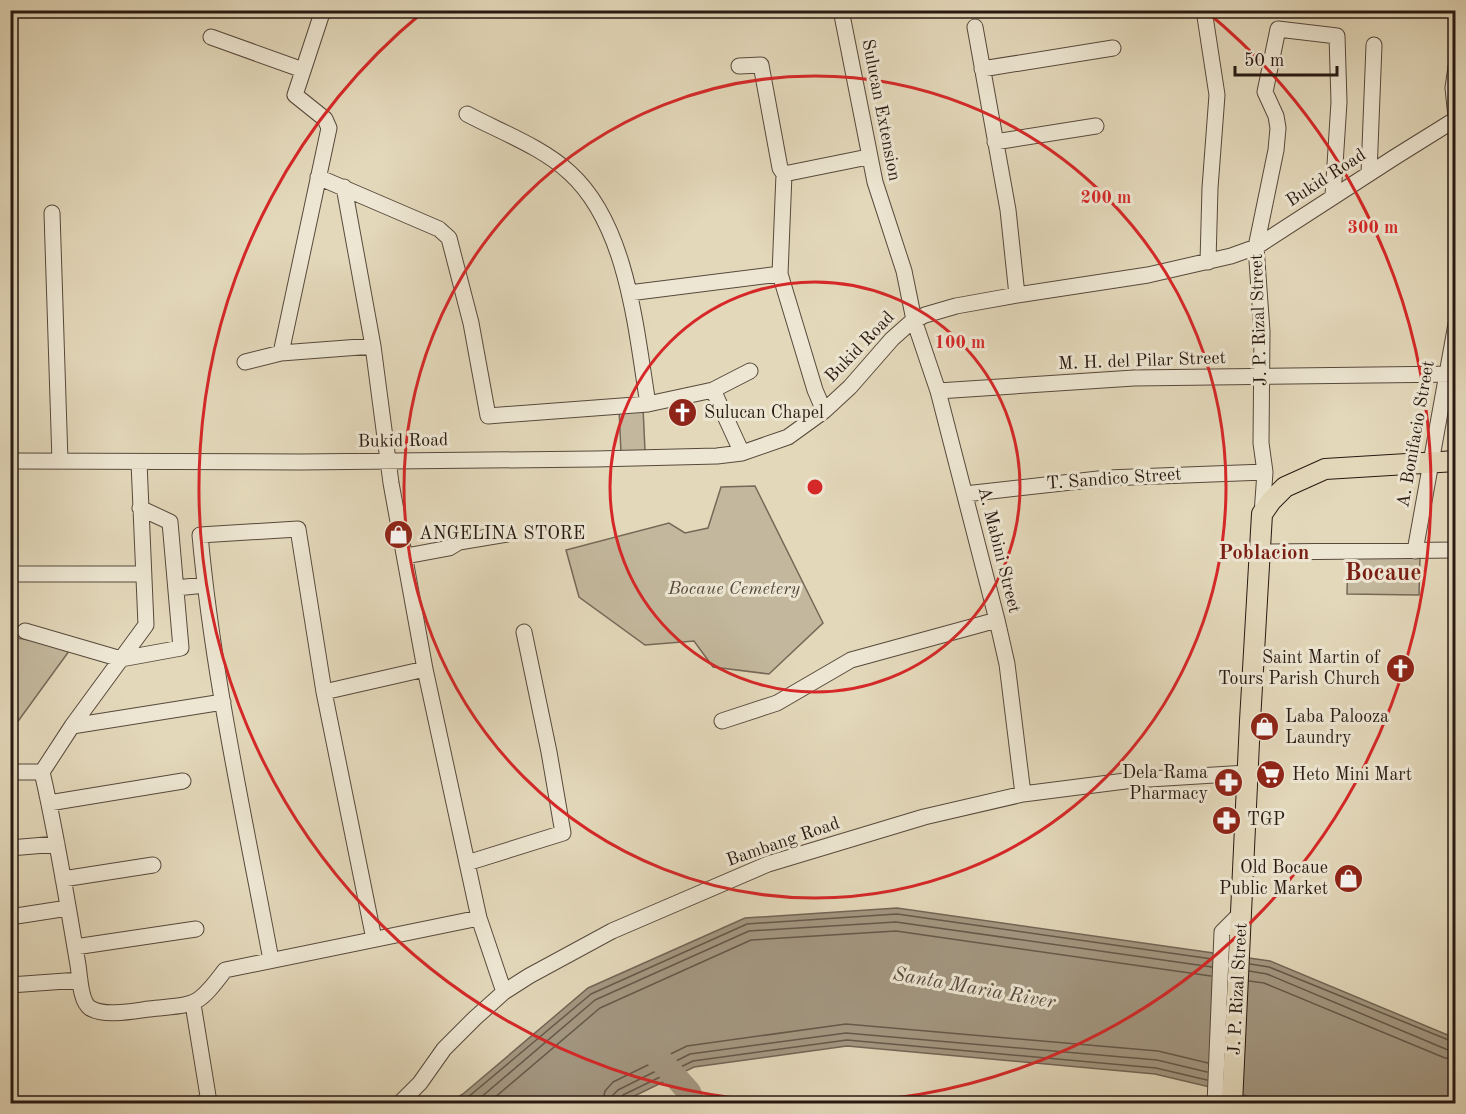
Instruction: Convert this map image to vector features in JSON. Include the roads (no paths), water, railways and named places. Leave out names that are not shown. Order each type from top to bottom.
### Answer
[{"type":"main road","points":[[1262,514],[1271,501],[1285,488],[1325,469],[1455,460]]},
{"type":"main road","name":"J. P. Rizal Street","points":[[1232,1104],[1247,773],[1262,514]]},
{"type":"street","points":[[281,353],[329,128],[325,120],[295,95],[323,10]]},
{"type":"street","name":"Sulucan Extension","points":[[842,10],[868,157],[874,182],[904,271],[914,320]]},
{"type":"street","points":[[1204,10],[1217,95],[1210,188],[1208,262]]},
{"type":"street","points":[[975,27],[1008,210],[1017,295]]},
{"type":"street","name":"J. P. Rizal Street","points":[[1262,514],[1265,472],[1262,443],[1262,331],[1256,247],[1276,150],[1278,128],[1276,116],[1265,92],[1278,29],[1337,36],[1339,102],[1333,196]]},
{"type":"street","points":[[210,37],[303,70]]},
{"type":"street","points":[[1370,173],[1374,45]]},
{"type":"street","points":[[982,69],[1113,48]]},
{"type":"street","points":[[740,66],[761,65],[780,168],[784,174],[780,274],[815,390],[824,411]]},
{"type":"street","points":[[1455,67],[1453,88],[1455,118]]},
{"type":"street","points":[[467,114],[541,152],[570,173],[594,201],[610,230],[629,293],[648,404]]},
{"type":"street","name":"Bukid Road","points":[[10,461],[60,460],[139,473],[388,463],[717,456],[742,453],[788,437],[824,411],[850,387],[892,339],[914,320],[948,308],[1148,275],[1208,262],[1256,247],[1455,118]]},
{"type":"street","points":[[996,142],[1096,126]]},
{"type":"street","points":[[784,174],[868,157]]},
{"type":"street","points":[[318,177],[439,229],[449,238],[471,323],[488,416],[648,404],[713,390],[750,371]]},
{"type":"street","points":[[344,188],[373,346],[391,483],[425,669],[479,918],[504,992]]},
{"type":"street","points":[[52,213],[60,460]]},
{"type":"street","points":[[629,293],[780,274]]},
{"type":"street","name":"A. Mabini Street","points":[[914,320],[938,391],[997,620],[1007,664],[1023,794]]},
{"type":"street","name":"A. Bonifacio Street","points":[[1415,551],[1430,462],[1451,374],[1455,324]]},
{"type":"street","points":[[245,362],[281,353],[373,346]]},
{"type":"street","name":"M. H. del Pilar Street","points":[[938,391],[1113,379],[1451,374]]},
{"type":"street","points":[[713,390],[742,453]]},
{"type":"street","name":"T. Sandico Street","points":[[964,494],[1107,478],[1265,472]]},
{"type":"street","points":[[139,473],[146,625],[72,726],[42,772],[57,844],[80,980],[88,1007],[96,1011],[118,1013],[193,1004],[207,995],[225,970],[479,918]]},
{"type":"street","points":[[25,631],[121,659],[181,648],[170,522],[140,508]]},
{"type":"street","points":[[271,960],[223,702],[205,585],[200,535],[298,529],[324,692],[374,939]]},
{"type":"street","points":[[406,556],[449,548],[459,542],[507,534]]},
{"type":"street","points":[[1260,552],[1455,550]]},
{"type":"street","points":[[17,574],[142,574]]},
{"type":"street","points":[[176,588],[205,585]]},
{"type":"street","points":[[722,721],[777,704],[851,660],[997,620]]},
{"type":"street","points":[[467,863],[563,833],[524,632]]},
{"type":"street","points":[[324,692],[425,669]]},
{"type":"street","points":[[72,726],[223,702]]},
{"type":"street","points":[[10,772],[42,772]]},
{"type":"street","name":"Bambang Road","points":[[399,1104],[420,1083],[444,1049],[504,992],[559,959],[612,932],[768,864],[924,817],[1023,794],[1133,780],[1247,773]]},
{"type":"street","points":[[49,803],[183,781]]},
{"type":"street","points":[[10,848],[57,844]]},
{"type":"street","points":[[63,879],[153,865]]},
{"type":"street","points":[[10,917],[68,908]]},
{"type":"street","points":[[1215,1103],[1222,932],[1241,919]]},
{"type":"street","points":[[75,946],[196,929]]},
{"type":"street","points":[[10,985],[80,980]]},
{"type":"street","points":[[193,1004],[208,1096],[207,1100],[199,1104]]},
{"type":"water","name":"Santa Maria River","points":[[897,908],[1270,961],[1455,1038],[1455,1103],[1277,1103],[1155,1074],[847,1046],[694,1067],[620,1103],[446,1104],[463,1094],[588,988],[745,918]]},
{"type":"waterway","points":[[653,1052],[689,1092],[694,1104]]},
{"type":"place","name":"Sulucan Chapel","points":[[683,413]]},
{"type":"place","name":"ANGELINA STORE","points":[[398,534]]},
{"type":"place","name":"Saint Martin of Tours Parish Church","points":[[1401,668]]},
{"type":"place","name":"Laba Palooza Laundry","points":[[1264,727]]},
{"type":"place","name":"Heto Mini Mart","points":[[1271,775]]},
{"type":"place","name":"Dela Rama Pharmacy","points":[[1229,783]]},
{"type":"place","name":"TGP","points":[[1226,820]]},
{"type":"place","name":"Old Bocaue Public Market","points":[[1349,878]]},
{"type":"district","name":"Poblacion","points":[[1264,553]]},
{"type":"district","name":"Bocaue","points":[[1383,574]]},
{"type":"park label","name":"Bocaue Cemetery","points":[[734,589]]}]
